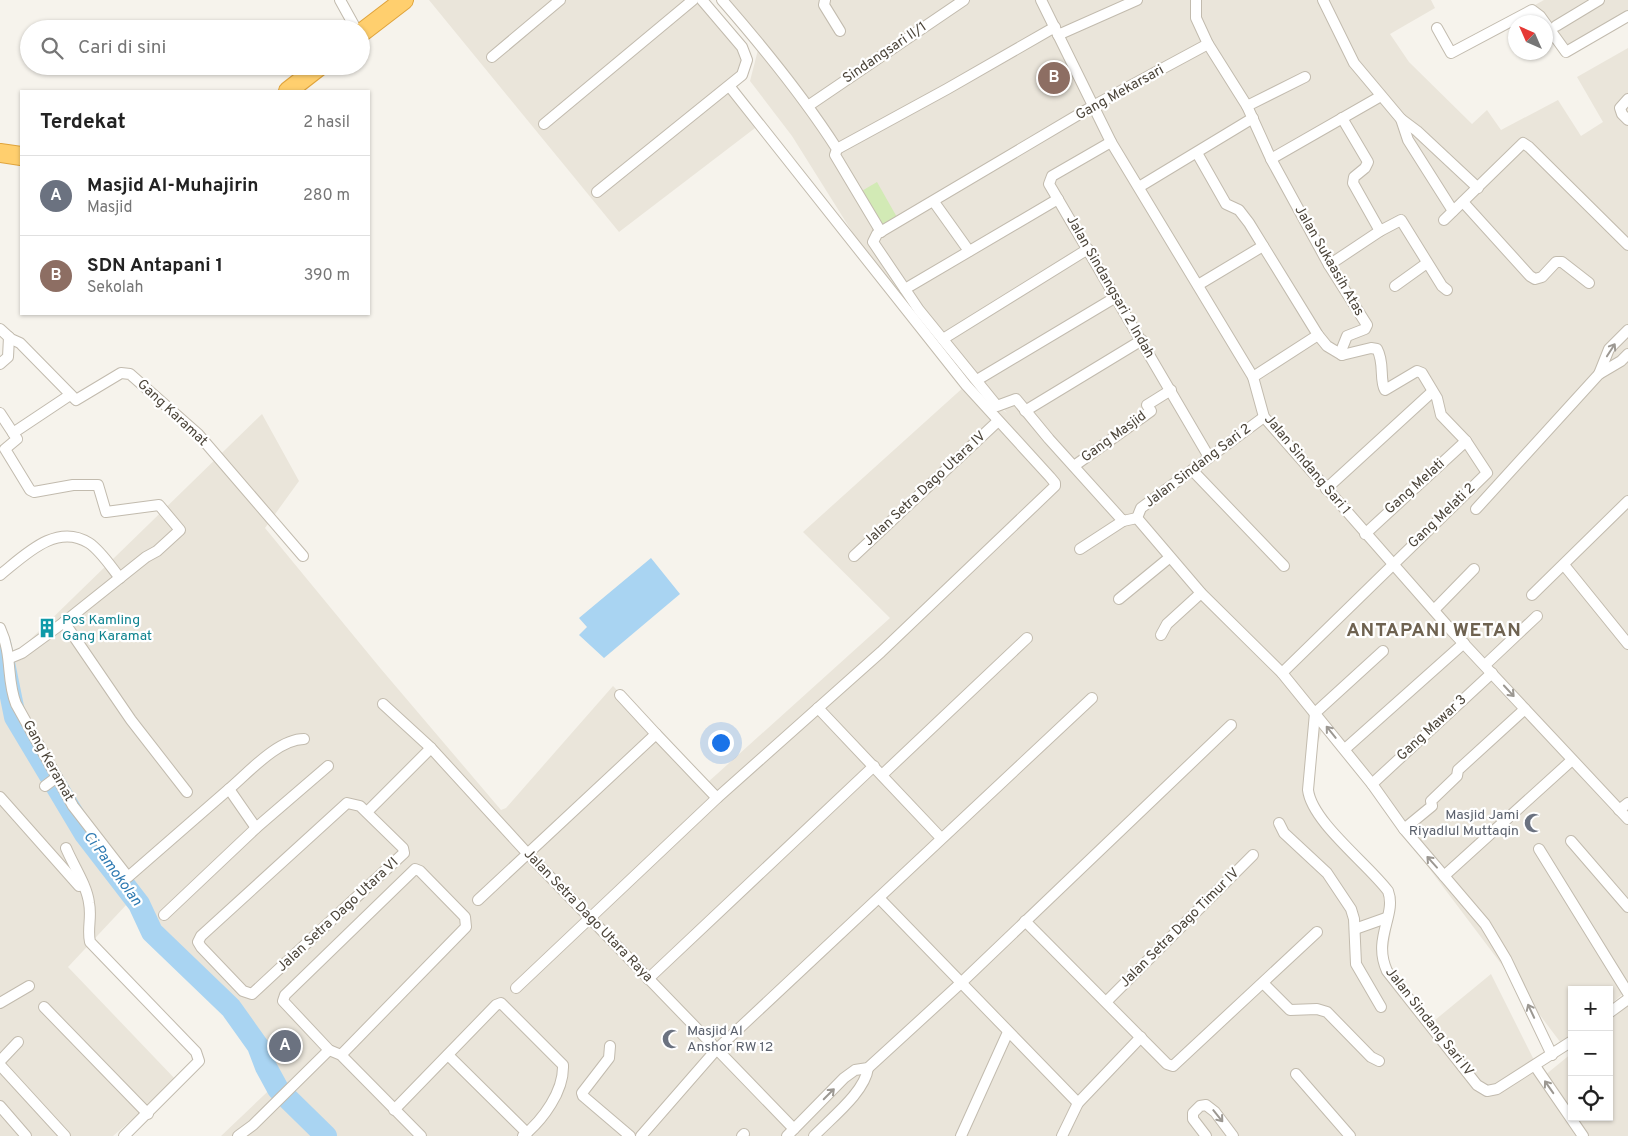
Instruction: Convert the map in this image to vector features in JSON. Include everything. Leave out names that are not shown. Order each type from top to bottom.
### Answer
[{"type":"highway","points":[[370,26],[404,0]]},
{"type":"highway","points":[[289,90],[308,75]]},
{"type":"highway","points":[[0,153],[20,156]]},
{"type":"street","points":[[340,0],[351,20]]},
{"type":"street","points":[[492,57],[560,0]]},
{"type":"street","points":[[544,124],[693,0]]},
{"type":"street","points":[[597,192],[742,75],[747,60],[742,47],[702,0]]},
{"type":"street","points":[[722,0],[766,50],[837,149]]},
{"type":"street","points":[[825,0],[824,5],[840,31]]},
{"type":"street","name":"Sindangsari II/1","points":[[808,106],[964,0]]},
{"type":"street","name":"Jalan Sindang Sari 1","points":[[1041,0],[1111,142],[1253,377],[1264,417],[1365,534],[1628,819]]},
{"type":"street","points":[[1123,521],[1016,400],[1002,406],[997,406],[943,339],[874,245],[874,238],[881,232],[835,155],[837,149],[1056,31],[1138,0]]},
{"type":"street","name":"Jalan Sukaasih Atas","points":[[1196,0],[1196,18],[1208,44],[1247,106],[1271,159],[1329,265],[1367,324],[1365,330],[1347,336],[1341,351],[1342,355]]},
{"type":"street","points":[[1323,0],[1354,62],[1381,96],[1401,119],[1417,131],[1478,188]]},
{"type":"street","points":[[1554,28],[1599,0]]},
{"type":"street","points":[[1437,28],[1451,54],[1532,10],[1536,11],[1554,28],[1566,52],[1628,16]]},
{"type":"street","name":"Gang Mekarsari","points":[[881,232],[1033,144],[1093,106],[1208,44]]},
{"type":"street","points":[[1247,106],[1305,77]]},
{"type":"street","points":[[516,988],[717,798],[881,652],[1053,489],[1055,483],[997,422],[863,257],[730,86]]},
{"type":"street","points":[[1271,159],[1381,96]]},
{"type":"street","points":[[1628,99],[1620,108],[1622,114],[1628,120]]},
{"type":"street","points":[[1139,187],[1253,118]]},
{"type":"street","points":[[1342,118],[1368,162],[1365,168],[1354,177],[1354,183],[1380,231]]},
{"type":"street","points":[[1401,119],[1408,140],[1453,211]]},
{"type":"street","name":"Jalan Sindangsari 2 Indah","points":[[1111,142],[1052,176],[1050,184],[1209,457]]},
{"type":"street","points":[[1444,220],[1519,145],[1526,144],[1628,245]]},
{"type":"street","points":[[1197,153],[1226,204],[1239,210],[1264,246],[1318,335],[1327,346],[1342,355],[1371,348],[1377,349],[1383,365],[1383,385],[1386,390],[1417,371],[1422,373],[1436,398],[1441,415],[1466,441]]},
{"type":"street","points":[[905,289],[1058,199]]},
{"type":"street","points":[[934,202],[969,251]]},
{"type":"street","points":[[1463,202],[1530,276],[1535,278],[1542,277],[1556,262],[1562,262],[1589,283]]},
{"type":"street","points":[[1329,265],[1380,231],[1401,220],[1442,286],[1447,290]]},
{"type":"street","points":[[1198,285],[1264,246]]},
{"type":"street","points":[[943,339],[1088,249]]},
{"type":"street","points":[[1395,286],[1427,263]]},
{"type":"street","points":[[977,380],[1116,297]]},
{"type":"street","points":[[0,329],[8,338],[20,342],[70,395],[13,433]]},
{"type":"street","points":[[1599,374],[1609,349],[1628,330]]},
{"type":"street","points":[[1253,377],[1318,335]]},
{"type":"street","points":[[0,364],[8,357],[8,338]]},
{"type":"street","points":[[1025,411],[1142,340]]},
{"type":"street","points":[[1476,509],[1599,374],[1621,361],[1628,354]]},
{"type":"street","name":"Gang Karamat","points":[[70,395],[78,400],[92,389],[121,373],[130,374],[198,434],[304,556]]},
{"type":"street","name":"Gang Masjid","points":[[1074,466],[1150,412],[1147,405],[1171,390]]},
{"type":"street","points":[[1326,489],[1432,392]]},
{"type":"street","points":[[0,413],[16,440],[3,451],[30,490],[34,492],[91,484],[98,485],[101,488],[106,512],[159,505],[180,530],[157,552],[146,557],[22,653],[10,658]]},
{"type":"street","name":"Jalan Sindang Sari 2","points":[[1137,518],[1141,508],[1264,417]]},
{"type":"street","name":"Jalan Setra Dago Utara IV","points":[[854,556],[997,422]]},
{"type":"street","name":"Gang Melati","points":[[1365,534],[1466,441]]},
{"type":"street","name":"Gang Melati 2","points":[[1393,564],[1486,473],[1466,441]]},
{"type":"street","points":[[1192,470],[1284,566]]},
{"type":"street","points":[[1532,595],[1627,503]]},
{"type":"street","points":[[1080,549],[1123,521],[1137,518],[1201,593],[1282,673],[1345,749],[1404,829],[1494,938],[1552,1054]]},
{"type":"street","points":[[0,575],[40,544],[65,536],[81,539],[90,544],[120,578]]},
{"type":"street","points":[[1119,599],[1170,558]]},
{"type":"street","points":[[1282,673],[1393,564]]},
{"type":"street","points":[[1564,565],[1628,644]]},
{"type":"street","points":[[1434,610],[1474,569]]},
{"type":"street","points":[[1161,635],[1167,624],[1201,593]]},
{"type":"street","name":"Gang Mawar 3","points":[[1372,784],[1489,669],[1537,616]]},
{"type":"street","points":[[64,622],[131,720],[187,792]]},
{"type":"street","name":"Gang Keramat","points":[[0,628],[10,658],[12,694],[51,782],[126,876],[131,877],[229,790]]},
{"type":"street","points":[[882,775],[1027,638]]},
{"type":"street","points":[[1345,749],[1464,643]]},
{"type":"street","points":[[1315,713],[1383,651]]},
{"type":"street","points":[[620,696],[717,798]]},
{"type":"street","points":[[640,1136],[716,1050],[1092,698]]},
{"type":"street","name":"Jalan Setra Dago Utara Raya","points":[[383,704],[431,748],[527,853],[716,1050],[790,1132]]},
{"type":"street","points":[[818,708],[941,838]]},
{"type":"street","points":[[1404,829],[1432,806],[1431,801],[1457,776],[1458,770],[1525,708]]},
{"type":"street","name":"Jalan Sindang Sari IV","points":[[1315,713],[1309,800],[1328,826],[1388,891],[1390,905],[1386,918],[1382,948],[1383,961],[1393,980],[1477,1085],[1487,1091],[1497,1089],[1535,1066]]},
{"type":"street","points":[[790,1132],[844,1078],[855,1070],[868,1068],[962,982],[1231,725]]},
{"type":"street","points":[[478,900],[656,734]]},
{"type":"street","points":[[256,828],[229,790],[275,750],[290,740],[304,739]]},
{"type":"street","points":[[367,812],[431,748]]},
{"type":"street","points":[[1444,876],[1572,760]]},
{"type":"street","points":[[164,914],[256,828],[328,766]]},
{"type":"street","points":[[648,979],[874,766]]},
{"type":"street","points":[[0,797],[88,897]]},
{"type":"street","name":"Jalan Setra Dago Utara VI","points":[[351,803],[360,806],[367,812],[403,848],[404,852],[252,994],[242,991],[201,947],[198,942],[201,936],[343,805],[351,803]]},
{"type":"street","points":[[1619,810],[1628,803]]},
{"type":"street","points":[[1279,823],[1284,833],[1319,864],[1336,884],[1351,909],[1355,929],[1356,964],[1381,1007]]},
{"type":"street","points":[[1571,841],[1628,907]]},
{"type":"street","points":[[66,848],[88,897],[90,921],[88,932],[90,942],[196,1052],[199,1061],[124,1136]]},
{"type":"street","points":[[1538,849],[1628,993]]},
{"type":"street","name":"Jalan Setra Dago Timur IV","points":[[1107,1001],[1253,855]]},
{"type":"street","points":[[341,1055],[466,926],[465,917],[420,871],[415,869],[286,995],[283,1001],[329,1050],[341,1055],[420,1136]]},
{"type":"street","points":[[879,898],[1078,1103]]},
{"type":"street","points":[[1355,929],[1386,918]]},
{"type":"street","points":[[1025,922],[1107,1001],[1167,1064],[1173,1066],[1316,932]]},
{"type":"street","points":[[1263,983],[1290,1010],[1317,1009],[1327,1012],[1371,1057],[1379,1061]]},
{"type":"street","points":[[0,1003],[29,986]]},
{"type":"street","points":[[1613,1010],[1628,999]]},
{"type":"street","points":[[394,1110],[496,1005],[501,1003],[563,1065],[563,1071],[554,1100],[525,1134],[448,1055]]},
{"type":"street","points":[[44,1007],[148,1114]]},
{"type":"street","points":[[961,1136],[1008,1032]]},
{"type":"street","points":[[1062,1136],[1078,1103],[1141,1037]]},
{"type":"street","points":[[0,1061],[18,1042]]},
{"type":"street","points":[[1568,1044],[1535,1066],[1583,1136]]},
{"type":"street","points":[[610,1046],[608,1058],[582,1093],[583,1096],[630,1136]]},
{"type":"street","points":[[238,1136],[253,1125],[272,1104],[329,1050]]},
{"type":"street","points":[[0,1065],[65,1136]]},
{"type":"street","points":[[814,1136],[860,1088],[867,1077],[868,1068]]},
{"type":"street","points":[[1296,1074],[1350,1136]]},
{"type":"street","points":[[1206,1136],[1193,1119],[1193,1113],[1200,1106],[1206,1104],[1215,1112],[1233,1136]]},
{"type":"street","points":[[0,1106],[26,1136]]},
{"type":"shaded area","points":[[429,0],[701,0],[747,60],[730,87],[759,125],[619,232]]},
{"type":"shaded area","points":[[729,0],[1431,0],[1435,8],[1390,34],[1409,62],[1472,124],[1487,110],[1501,130],[1558,100],[1581,136],[1603,122],[1577,77],[1628,48],[1628,989],[1613,1002],[1613,986],[1568,986],[1568,1044],[1564,1047],[1367,786],[1322,730],[1313,758],[1309,800],[1396,897],[1385,969],[1429,1025],[1491,974],[1537,1066],[1544,1076],[1568,1056],[1568,1121],[1575,1121],[1584,1136],[221,1136],[282,1078],[248,1016],[158,923],[128,903],[68,967],[177,1081],[113,1136],[0,1136],[0,669],[262,414],[299,481],[265,528],[381,669],[501,810],[506,808],[613,686],[707,783],[890,618],[803,532],[966,385],[1007,413],[866,254],[792,136],[750,81],[760,42]]},
{"type":"shaded area","points":[[1544,0],[1628,0],[1628,15],[1567,49],[1553,30],[1553,15],[1542,15],[1535,5]]},
{"type":"shaded area","points":[[1628,1005],[1628,1136],[1586,1136],[1576,1121],[1613,1121],[1613,1018]]},
{"type":"green space","points":[[877,182],[898,219],[881,229],[860,192]]},
{"type":"water","points":[[651,558],[680,594],[604,658],[579,635],[587,627],[579,618]]},
{"type":"waterway","name":"Ci Pamokolan","points":[[0,643],[15,717],[85,834],[139,904],[152,932],[231,1008],[258,1046],[266,1067],[278,1089],[326,1136]]},
{"type":"place","name":"SDN Antapani 1","points":[[1054,78]]},
{"type":"place","name":"Pos Kamling Gang Karamat","points":[[47,628]]},
{"type":"place","name":"Masjid Jami Riyadlul Muttaqin","points":[[1534,823]]},
{"type":"place","name":"Masjid Al Anshor RW 12","points":[[672,1039]]},
{"type":"place","name":"Masjid Al-Muhajirin","points":[[285,1046]]},
{"type":"district","name":"ANTAPANI WETAN","points":[[1434,631]]}]
